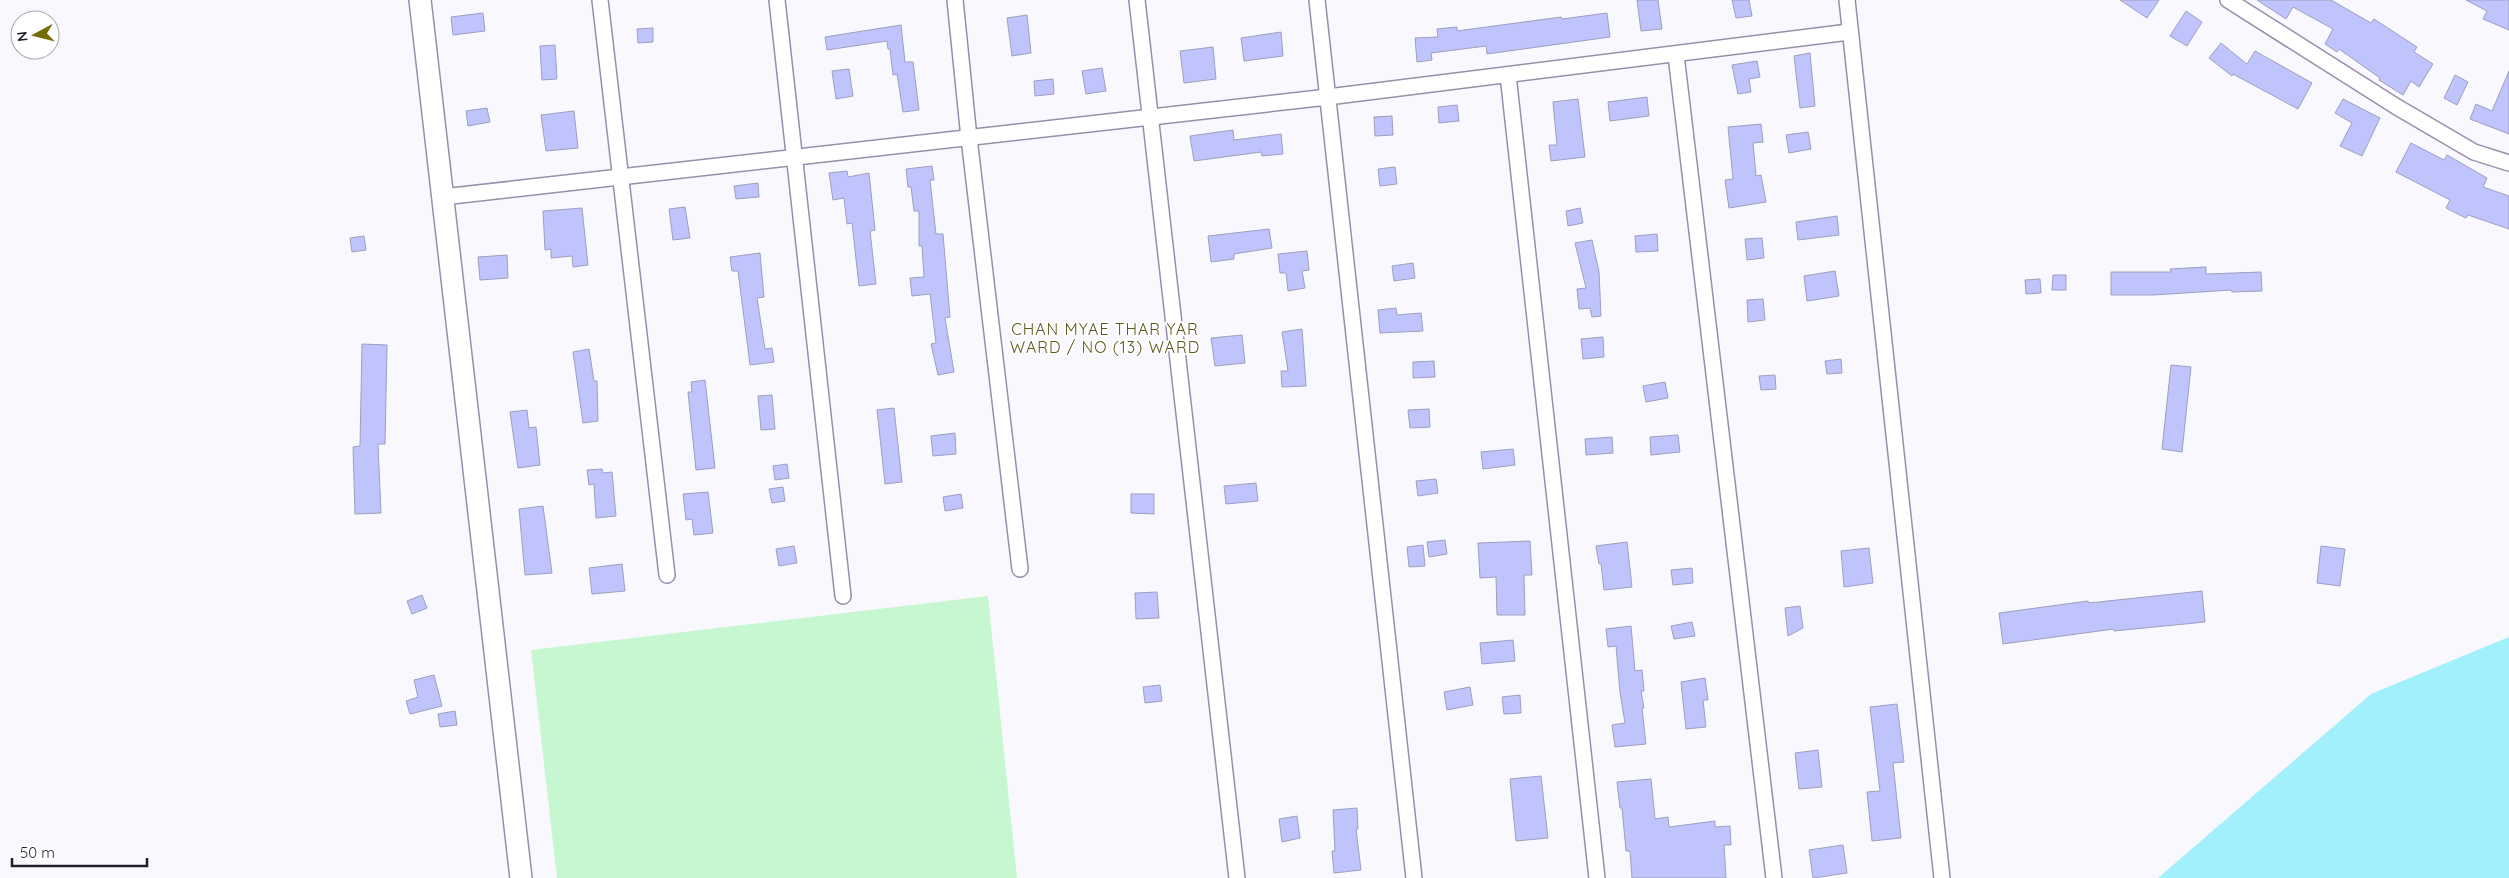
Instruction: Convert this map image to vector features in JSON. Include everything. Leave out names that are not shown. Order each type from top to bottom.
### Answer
[{"type":"main road","points":[[420,0],[521,878]]},
{"type":"street","points":[[600,0],[622,176],[667,576]]},
{"type":"street","points":[[778,0],[843,596]]},
{"type":"street","points":[[956,0],[969,138],[1020,569]]},
{"type":"street","points":[[1137,0],[1237,878]]},
{"type":"street","points":[[1317,0],[1414,878]]},
{"type":"street","points":[[1847,0],[1942,878]]},
{"type":"street","points":[[2228,0],[2406,112],[2474,152],[2509,163]]},
{"type":"street","points":[[443,197],[1328,97],[1849,32]]},
{"type":"street","points":[[1676,55],[1774,878]]},
{"type":"street","points":[[1508,75],[1597,878]]},
{"type":"green space","points":[[988,596],[1017,878],[557,878],[531,650]]},
{"type":"water","points":[[2509,637],[2509,878],[2158,878],[2371,694]]},
{"type":"building","points":[[1637,0],[1658,0],[1662,29],[1641,31]]},
{"type":"building","points":[[1732,0],[1749,0],[1752,16],[1736,18]]},
{"type":"building","points":[[2120,0],[2159,0],[2147,18]]},
{"type":"building","points":[[2257,0],[2331,0],[2371,23],[2374,19],[2417,47],[2414,52],[2433,64],[2419,87],[2411,81],[2403,95],[2379,80],[2380,78],[2339,49],[2337,52],[2325,44],[2333,29],[2293,7],[2286,19]]},
{"type":"building","points":[[2466,0],[2509,0],[2509,30],[2483,19],[2487,11]]},
{"type":"building","points":[[2186,11],[2202,22],[2187,46],[2170,36]]},
{"type":"building","points":[[483,13],[485,31],[453,35],[451,17]]},
{"type":"building","points":[[1607,13],[1610,37],[1487,54],[1486,46],[1431,53],[1432,60],[1417,62],[1415,38],[1438,37],[1437,29],[1457,27],[1457,31],[1561,17],[1562,19]]},
{"type":"building","points":[[1027,15],[1031,53],[1012,56],[1007,18]]},
{"type":"building","points":[[901,25],[905,62],[913,62],[919,110],[903,112],[897,74],[893,75],[890,49],[888,49],[887,41],[827,50],[825,37]]},
{"type":"building","points":[[653,28],[653,42],[638,43],[637,29]]},
{"type":"building","points":[[1281,32],[1283,56],[1244,61],[1241,38]]},
{"type":"building","points":[[2221,43],[2247,64],[2255,51],[2312,83],[2298,109],[2233,74],[2232,76],[2209,58]]},
{"type":"building","points":[[555,45],[557,79],[542,80],[540,46]]},
{"type":"building","points":[[1213,47],[1216,79],[1184,83],[1180,51]]},
{"type":"building","points":[[1810,53],[1815,106],[1800,108],[1794,56]]},
{"type":"building","points":[[1757,61],[1760,77],[1749,79],[1751,92],[1738,94],[1732,65]]},
{"type":"building","points":[[1102,68],[1106,91],[1086,94],[1082,71]]},
{"type":"building","points":[[849,69],[853,96],[836,99],[832,71]]},
{"type":"building","points":[[2509,71],[2509,134],[2470,119],[2476,104],[2492,111]]},
{"type":"building","points":[[2455,75],[2468,82],[2457,105],[2444,98]]},
{"type":"building","points":[[1053,79],[1054,94],[1035,96],[1034,81]]},
{"type":"building","points":[[1647,97],[1649,116],[1610,121],[1608,102]]},
{"type":"building","points":[[1578,99],[1585,157],[1551,161],[1549,145],[1557,145],[1553,102]]},
{"type":"building","points":[[2343,99],[2380,118],[2362,156],[2340,146],[2352,123],[2335,113]]},
{"type":"building","points":[[1457,105],[1459,121],[1439,123],[1438,107]]},
{"type":"building","points":[[487,108],[490,122],[468,126],[466,111]]},
{"type":"building","points":[[574,111],[578,148],[546,151],[541,115]]},
{"type":"building","points":[[1392,116],[1393,135],[1375,136],[1374,117]]},
{"type":"building","points":[[1761,124],[1763,142],[1753,143],[1756,176],[1761,175],[1766,202],[1729,208],[1725,180],[1733,179],[1728,127]]},
{"type":"building","points":[[1233,130],[1234,140],[1281,134],[1283,154],[1262,156],[1261,152],[1194,161],[1190,136]]},
{"type":"building","points":[[1808,132],[1811,149],[1789,153],[1786,135]]},
{"type":"building","points":[[2411,143],[2444,160],[2447,155],[2487,178],[2483,187],[2509,196],[2509,229],[2468,215],[2466,218],[2446,208],[2450,200],[2396,172]]},
{"type":"building","points":[[932,166],[934,180],[930,180],[936,234],[943,234],[950,317],[945,318],[954,372],[938,375],[931,344],[936,343],[930,294],[912,296],[910,278],[924,277],[922,246],[919,246],[919,211],[914,211],[911,187],[908,187],[906,169]]},
{"type":"building","points":[[1395,167],[1397,184],[1380,186],[1378,169]]},
{"type":"building","points":[[847,171],[848,177],[869,173],[875,230],[870,231],[876,284],[859,286],[852,223],[847,224],[844,198],[833,200],[829,173]]},
{"type":"building","points":[[758,183],[759,197],[736,199],[734,186]]},
{"type":"building","points":[[685,207],[690,238],[673,240],[669,209]]},
{"type":"building","points":[[582,208],[588,265],[573,267],[572,256],[551,258],[551,249],[545,250],[543,211]]},
{"type":"building","points":[[1580,208],[1583,223],[1568,226],[1566,211]]},
{"type":"building","points":[[1837,216],[1839,235],[1798,240],[1796,222]]},
{"type":"building","points":[[1269,229],[1272,248],[1234,254],[1234,259],[1211,262],[1208,236]]},
{"type":"building","points":[[1657,234],[1658,251],[1636,252],[1635,236]]},
{"type":"building","points":[[364,236],[366,250],[352,252],[350,238]]},
{"type":"building","points":[[1762,238],[1764,258],[1747,260],[1745,239]]},
{"type":"building","points":[[1592,240],[1599,272],[1601,316],[1592,317],[1590,308],[1579,309],[1577,289],[1586,288],[1575,243]]},
{"type":"building","points":[[1307,251],[1309,270],[1302,271],[1305,288],[1288,291],[1286,273],[1280,273],[1278,254]]},
{"type":"building","points":[[760,253],[764,297],[757,298],[765,349],[772,348],[774,362],[750,365],[738,271],[732,271],[730,257]]},
{"type":"building","points":[[507,255],[508,278],[480,280],[478,257]]},
{"type":"building","points":[[1413,263],[1415,278],[1394,281],[1392,266]]},
{"type":"building","points":[[2206,267],[2206,274],[2261,272],[2262,291],[2232,292],[2231,290],[2153,295],[2111,295],[2111,272],[2171,272],[2170,269]]},
{"type":"building","points":[[1835,271],[1839,296],[1807,301],[1804,276]]},
{"type":"building","points":[[2053,275],[2066,275],[2066,290],[2052,290]]},
{"type":"building","points":[[2040,279],[2041,293],[2026,294],[2025,280]]},
{"type":"building","points":[[1763,299],[1765,320],[1748,322],[1747,300]]},
{"type":"building","points":[[1396,308],[1397,315],[1421,313],[1423,331],[1380,333],[1378,310]]},
{"type":"building","points":[[1302,329],[1306,386],[1282,387],[1281,371],[1288,371],[1282,332]]},
{"type":"building","points":[[1242,335],[1245,363],[1215,366],[1211,338]]},
{"type":"building","points":[[1603,337],[1604,357],[1583,359],[1581,339]]},
{"type":"building","points":[[362,344],[387,345],[385,444],[378,444],[381,513],[355,514],[353,447],[360,446]]},
{"type":"building","points":[[589,349],[594,381],[597,381],[598,421],[583,423],[573,352]]},
{"type":"building","points":[[1841,359],[1842,373],[1827,374],[1825,361]]},
{"type":"building","points":[[1434,361],[1435,377],[1413,378],[1413,362]]},
{"type":"building","points":[[2171,365],[2191,367],[2182,452],[2162,449]]},
{"type":"building","points":[[1775,375],[1776,389],[1761,390],[1759,376]]},
{"type":"building","points":[[705,380],[715,468],[696,470],[688,392],[692,392],[691,382]]},
{"type":"building","points":[[1665,382],[1668,398],[1646,402],[1643,386]]},
{"type":"building","points":[[772,395],[775,429],[761,430],[758,396]]},
{"type":"building","points":[[894,408],[902,482],[885,484],[877,410]]},
{"type":"building","points":[[1429,409],[1430,427],[1410,428],[1408,410]]},
{"type":"building","points":[[527,410],[529,428],[536,427],[540,465],[518,468],[510,412]]},
{"type":"building","points":[[955,433],[956,454],[933,456],[931,436]]},
{"type":"building","points":[[1678,435],[1680,452],[1651,455],[1650,437]]},
{"type":"building","points":[[1612,437],[1613,453],[1586,455],[1585,439]]},
{"type":"building","points":[[1513,449],[1515,465],[1483,469],[1481,452]]},
{"type":"building","points":[[787,464],[789,478],[775,480],[773,466]]},
{"type":"building","points":[[602,469],[603,473],[612,472],[616,516],[596,518],[594,484],[589,485],[587,470]]},
{"type":"building","points":[[1436,479],[1438,493],[1418,496],[1416,481]]},
{"type":"building","points":[[1256,483],[1258,501],[1226,504],[1224,486]]},
{"type":"building","points":[[783,487],[785,501],[772,503],[769,489]]},
{"type":"building","points":[[708,492],[713,533],[694,535],[692,519],[686,520],[683,494]]},
{"type":"building","points":[[961,494],[963,508],[945,511],[943,497]]},
{"type":"building","points":[[1131,494],[1154,494],[1154,514],[1131,513]]},
{"type":"building","points":[[543,506],[552,573],[525,575],[519,509]]},
{"type":"building","points":[[1445,540],[1447,554],[1429,557],[1427,542]]},
{"type":"building","points":[[1530,541],[1532,575],[1524,575],[1525,615],[1497,615],[1496,577],[1480,578],[1478,543]]},
{"type":"building","points":[[1627,542],[1632,587],[1604,590],[1601,563],[1599,564],[1596,546]]},
{"type":"building","points":[[1423,545],[1425,566],[1409,567],[1407,547]]},
{"type":"building","points":[[794,546],[797,563],[779,566],[776,549]]},
{"type":"building","points":[[2321,546],[2345,549],[2340,586],[2317,583]]},
{"type":"building","points":[[1869,548],[1873,583],[1844,587],[1841,551]]},
{"type":"building","points":[[622,564],[625,591],[592,594],[589,568]]},
{"type":"building","points":[[1692,568],[1693,583],[1673,585],[1671,570]]},
{"type":"building","points":[[2202,591],[2205,622],[2114,631],[2114,629],[2003,644],[1999,613],[2088,601],[2089,603]]},
{"type":"building","points":[[1157,592],[1159,618],[1136,619],[1135,593]]},
{"type":"building","points":[[422,595],[427,608],[412,614],[407,601]]},
{"type":"building","points":[[1800,606],[1803,628],[1788,636],[1785,608]]},
{"type":"building","points":[[1692,622],[1695,636],[1674,639],[1671,626]]},
{"type":"building","points":[[1631,626],[1635,671],[1642,670],[1644,691],[1641,691],[1646,744],[1615,747],[1612,725],[1625,723],[1616,646],[1608,647],[1606,629]]},
{"type":"building","points":[[1513,640],[1515,661],[1482,664],[1480,643]]},
{"type":"building","points":[[434,675],[442,706],[410,714],[406,701],[418,697],[414,680]]},
{"type":"building","points":[[1705,678],[1708,700],[1703,700],[1706,727],[1686,729],[1681,682]]},
{"type":"building","points":[[1160,685],[1162,701],[1145,703],[1143,687]]},
{"type":"building","points":[[1470,687],[1473,705],[1447,710],[1444,692]]},
{"type":"building","points":[[1520,695],[1521,713],[1504,714],[1502,697]]},
{"type":"building","points":[[1897,704],[1904,762],[1893,763],[1901,838],[1872,841],[1867,792],[1880,791],[1870,707]]},
{"type":"building","points":[[455,711],[457,725],[440,727],[438,714]]},
{"type":"building","points":[[1818,750],[1822,787],[1799,789],[1795,753]]},
{"type":"building","points":[[1541,776],[1548,838],[1516,841],[1510,779]]},
{"type":"building","points":[[1651,779],[1655,819],[1668,817],[1669,827],[1715,821],[1715,827],[1730,826],[1731,845],[1724,845],[1726,878],[1632,878],[1630,851],[1626,851],[1622,808],[1620,808],[1617,782]]},
{"type":"building","points":[[1357,808],[1358,829],[1356,829],[1361,870],[1334,873],[1332,851],[1335,851],[1333,810]]},
{"type":"building","points":[[1297,816],[1300,838],[1282,842],[1279,819]]},
{"type":"building","points":[[1843,845],[1847,873],[1813,878],[1809,850]]},
{"type":"district","name":"CHAN MYAE THAR YAR WARD / NO (13) WARD","points":[[1105,338]]}]
